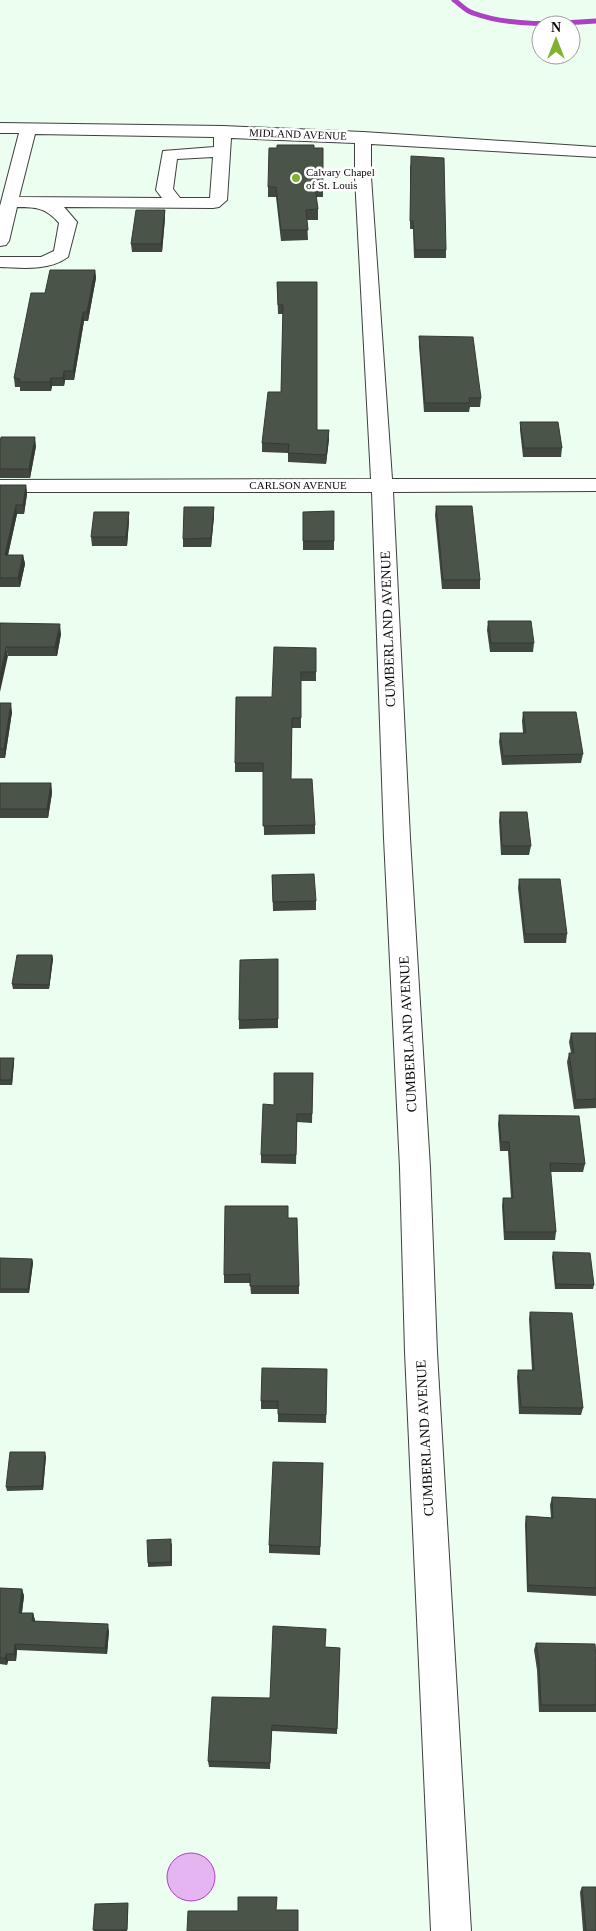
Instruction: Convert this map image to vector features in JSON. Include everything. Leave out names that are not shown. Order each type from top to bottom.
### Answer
[{"type":"street","name":"MIDLAND AVENUE","points":[[0,128],[269,133],[269,148],[284,150],[313,150],[318,135],[596,152]]},
{"type":"street","points":[[0,241],[28,128]]},
{"type":"street","points":[[10,202],[200,204],[218,200],[223,132]]},
{"type":"street","name":"CUMBERLAND AVENUE","points":[[363,137],[363,177],[372,288],[382,485],[415,1168],[421,1352],[451,1931]]},
{"type":"street","points":[[171,204],[172,198],[164,190],[169,154],[221,152]]},
{"type":"street","points":[[0,262],[43,261],[54,259],[62,253],[68,222],[56,209],[44,202]]},
{"type":"street","name":"CARLSON AVENUE","points":[[0,486],[596,485]]},
{"type":"shaded area","points":[[186,1853],[196,1853],[205,1857],[211,1863],[214,1868],[214,1886],[205,1897],[196,1901],[186,1901],[177,1897],[171,1891],[167,1882],[167,1872],[171,1863],[177,1857]]},
{"type":"building","points":[[277,145],[314,145],[314,148],[323,148],[323,187],[315,187],[318,209],[306,210],[308,230],[281,230],[276,187],[268,187],[269,148],[277,148]]},
{"type":"building","points":[[411,156],[444,158],[446,250],[415,250],[413,221],[410,221]]},
{"type":"building","points":[[136,210],[165,210],[161,244],[131,244]]},
{"type":"building","points":[[50,270],[95,270],[87,312],[83,312],[73,371],[64,371],[63,378],[51,378],[50,382],[19,382],[20,379],[14,378],[31,293],[45,293]]},
{"type":"building","points":[[277,282],[317,282],[317,430],[329,430],[326,455],[288,453],[289,444],[262,443],[268,392],[281,392],[283,305],[278,305]]},
{"type":"building","points":[[419,336],[473,337],[481,398],[469,398],[470,403],[425,403]]},
{"type":"building","points":[[520,422],[558,422],[562,448],[524,448]]},
{"type":"building","points":[[1,437],[35,437],[29,469],[0,469]]},
{"type":"building","points":[[0,485],[26,485],[23,505],[16,505],[5,555],[23,555],[18,578],[0,578]]},
{"type":"building","points":[[436,506],[472,506],[480,580],[443,580]]},
{"type":"building","points":[[184,507],[214,507],[211,538],[183,539]]},
{"type":"building","points":[[334,511],[334,541],[303,541],[303,512]]},
{"type":"building","points":[[94,512],[129,512],[126,537],[91,537]]},
{"type":"building","points":[[488,621],[531,621],[534,643],[491,643]]},
{"type":"building","points":[[0,623],[60,624],[55,647],[6,647],[0,676]]},
{"type":"building","points":[[274,647],[316,648],[316,672],[301,672],[301,718],[292,718],[291,779],[312,779],[315,825],[263,826],[263,763],[235,763],[236,697],[272,697]]},
{"type":"building","points":[[0,703],[11,703],[4,749],[0,749]]},
{"type":"building","points":[[523,712],[576,712],[583,754],[503,756],[500,733],[526,733]]},
{"type":"building","points":[[0,783],[51,783],[47,809],[0,809]]},
{"type":"building","points":[[500,812],[527,812],[531,846],[502,846]]},
{"type":"building","points":[[314,874],[316,901],[273,902],[272,875]]},
{"type":"building","points":[[519,879],[560,879],[567,934],[525,934]]},
{"type":"building","points":[[17,955],[52,955],[49,985],[12,984]]},
{"type":"building","points":[[278,959],[278,1019],[239,1020],[240,960]]},
{"type":"building","points":[[571,1033],[596,1033],[596,1099],[576,1100],[569,1053],[574,1053]]},
{"type":"building","points":[[0,1058],[14,1058],[11,1080],[0,1080]]},
{"type":"building","points":[[274,1073],[313,1073],[312,1114],[297,1114],[296,1155],[261,1155],[263,1104],[274,1105]]},
{"type":"building","points":[[499,1115],[579,1116],[585,1164],[550,1163],[556,1232],[505,1232],[503,1198],[513,1198],[509,1142],[501,1142]]},
{"type":"building","points":[[225,1206],[288,1206],[288,1218],[297,1218],[299,1286],[250,1286],[250,1274],[224,1275]]},
{"type":"building","points":[[553,1252],[590,1253],[594,1285],[556,1284]]},
{"type":"building","points":[[0,1258],[32,1259],[28,1289],[0,1289]]},
{"type":"building","points":[[530,1312],[572,1313],[583,1408],[521,1407],[518,1370],[534,1370]]},
{"type":"building","points":[[262,1368],[327,1369],[326,1415],[278,1414],[278,1401],[261,1401]]},
{"type":"building","points":[[10,1452],[45,1452],[42,1486],[6,1487]]},
{"type":"building","points":[[273,1462],[323,1463],[320,1547],[269,1545]]},
{"type":"building","points":[[552,1497],[596,1499],[596,1588],[528,1585],[526,1516],[553,1518]]},
{"type":"building","points":[[171,1539],[171,1562],[148,1563],[147,1540]]},
{"type":"building","points":[[0,1588],[22,1589],[19,1613],[33,1613],[32,1621],[108,1624],[105,1648],[15,1644],[14,1654],[6,1654],[5,1658],[0,1658]]},
{"type":"building","points":[[273,1626],[326,1629],[325,1647],[340,1648],[337,1729],[272,1725],[270,1763],[208,1761],[212,1697],[270,1698]]},
{"type":"building","points":[[536,1643],[595,1644],[596,1705],[541,1705]]},
{"type":"building","points":[[582,1887],[596,1887],[596,1931],[586,1931]]},
{"type":"building","points":[[238,1897],[277,1897],[276,1910],[298,1910],[298,1931],[187,1931],[188,1911],[238,1911]]},
{"type":"building","points":[[128,1903],[127,1930],[93,1930],[95,1904]]},
{"type":"waterway","points":[[454,0],[470,12],[503,21],[534,23],[596,21]]},
{"type":"place","name":"Calvary Chapel of St. Louis","points":[[296,178]]}]
